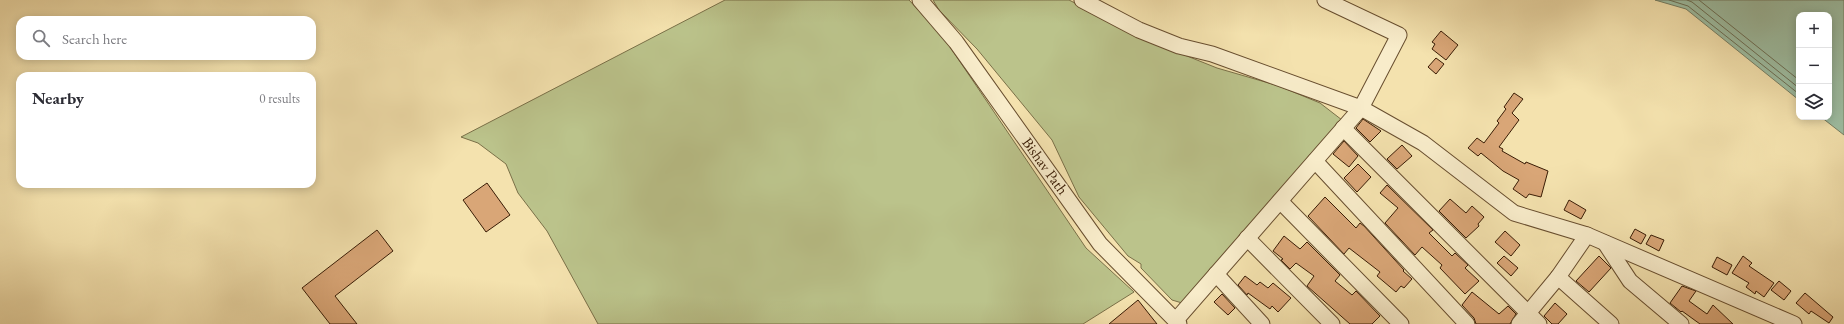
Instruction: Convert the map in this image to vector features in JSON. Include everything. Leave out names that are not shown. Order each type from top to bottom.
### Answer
[{"type":"street","name":"Bishav Path","points":[[920,0],[956,42],[1100,244],[1177,322]]},
{"type":"street","points":[[1082,0],[1139,30],[1179,46],[1212,54],[1361,108],[1423,143],[1514,213],[1587,235],[1794,324]]},
{"type":"street","points":[[1177,322],[1216,274],[1361,108],[1399,34],[1325,0]]},
{"type":"street","points":[[1343,128],[1523,319],[1539,324]]},
{"type":"street","points":[[1315,161],[1467,324]]},
{"type":"street","points":[[1280,201],[1401,324]]},
{"type":"street","points":[[1523,319],[1558,277],[1587,235]]},
{"type":"street","points":[[1247,238],[1332,324]]},
{"type":"street","points":[[1605,243],[1630,281],[1681,324]]},
{"type":"street","points":[[1216,274],[1262,324]]},
{"type":"street","points":[[1558,277],[1611,324]]},
{"type":"shaded area","points":[[725,0],[909,0],[944,38],[1086,248],[1134,292],[1083,324],[598,324],[547,231],[518,193],[506,164],[478,143],[461,137]]},
{"type":"shaded area","points":[[933,0],[1069,0],[1152,42],[1217,68],[1279,86],[1320,103],[1342,120],[1182,303],[1172,300],[1141,268],[1141,264],[1128,256],[1079,197],[1052,140],[977,49],[939,10]]},
{"type":"water","points":[[1655,0],[1844,0],[1844,135],[1825,120],[1832,120],[1832,12],[1796,12],[1796,98],[1686,9]]},
{"type":"building","points":[[1441,31],[1458,45],[1446,60],[1432,49],[1435,44],[1432,42]]},
{"type":"building","points":[[1436,58],[1444,64],[1436,74],[1428,67]]},
{"type":"building","points":[[1514,93],[1523,99],[1512,113],[1519,120],[1499,147],[1503,149],[1502,151],[1525,164],[1526,162],[1548,171],[1541,197],[1529,194],[1526,198],[1513,189],[1519,180],[1503,171],[1481,153],[1478,156],[1468,148],[1477,138],[1484,143],[1499,123],[1497,121],[1506,109],[1504,107]]},
{"type":"building","points":[[1363,119],[1381,131],[1370,142],[1356,128]]},
{"type":"building","points":[[1344,141],[1358,156],[1349,167],[1333,154]]},
{"type":"building","points":[[1402,145],[1412,156],[1397,169],[1387,159]]},
{"type":"building","points":[[1358,164],[1371,177],[1357,192],[1344,178]]},
{"type":"building","points":[[487,183],[510,215],[486,232],[463,200]]},
{"type":"building","points":[[1387,185],[1433,230],[1429,233],[1452,256],[1455,253],[1468,265],[1465,268],[1479,281],[1465,294],[1440,268],[1442,265],[1422,247],[1415,255],[1385,223],[1398,208],[1380,193]]},
{"type":"building","points":[[1325,197],[1356,228],[1360,223],[1364,226],[1404,270],[1403,271],[1412,279],[1404,288],[1401,286],[1396,292],[1377,276],[1380,272],[1349,248],[1344,254],[1308,216]]},
{"type":"building","points":[[1450,199],[1466,213],[1472,206],[1484,217],[1478,224],[1479,226],[1466,238],[1439,211]]},
{"type":"building","points":[[1569,200],[1586,210],[1581,219],[1564,210]]},
{"type":"building","points":[[1635,229],[1646,235],[1641,244],[1630,238]]},
{"type":"building","points":[[377,230],[393,251],[335,296],[357,324],[330,324],[302,288]]},
{"type":"building","points":[[1505,231],[1520,245],[1511,256],[1495,242]]},
{"type":"building","points":[[1651,235],[1664,240],[1659,251],[1646,244]]},
{"type":"building","points":[[1284,236],[1300,249],[1307,242],[1340,275],[1335,281],[1352,295],[1356,291],[1380,316],[1372,324],[1350,324],[1307,286],[1314,276],[1296,263],[1290,269],[1281,260],[1283,259],[1273,251]]},
{"type":"building","points":[[1504,256],[1518,268],[1511,276],[1497,263]]},
{"type":"building","points":[[1599,256],[1611,268],[1589,292],[1576,281]]},
{"type":"building","points":[[1743,256],[1752,263],[1749,266],[1774,283],[1764,297],[1756,291],[1755,294],[1746,287],[1749,283],[1732,273]]},
{"type":"building","points":[[1717,257],[1732,265],[1727,275],[1712,267]]},
{"type":"building","points":[[1245,276],[1257,285],[1260,282],[1268,288],[1273,283],[1291,298],[1278,312],[1272,306],[1270,309],[1248,293],[1247,295],[1238,285]]},
{"type":"building","points":[[1779,281],[1791,291],[1784,300],[1771,290]]},
{"type":"building","points":[[1682,286],[1696,291],[1689,301],[1707,314],[1713,305],[1733,324],[1700,324],[1682,311],[1681,312],[1670,303]]},
{"type":"building","points":[[1472,292],[1499,314],[1508,306],[1516,314],[1510,324],[1476,324],[1474,318],[1462,305]]},
{"type":"building","points":[[1805,293],[1833,317],[1829,323],[1811,311],[1809,314],[1796,303]]},
{"type":"building","points":[[1222,294],[1235,308],[1228,315],[1214,302]]},
{"type":"building","points":[[1138,300],[1157,324],[1109,324]]},
{"type":"building","points":[[1555,303],[1567,314],[1558,324],[1552,324],[1544,316]]}]
